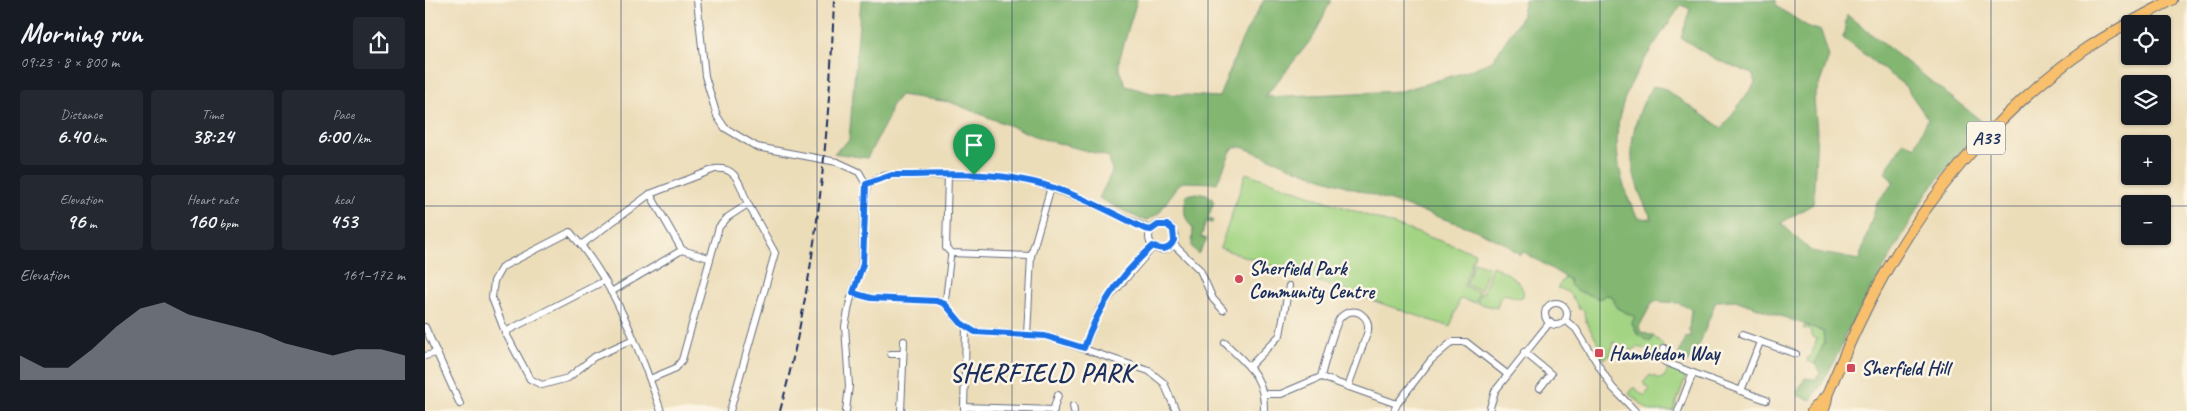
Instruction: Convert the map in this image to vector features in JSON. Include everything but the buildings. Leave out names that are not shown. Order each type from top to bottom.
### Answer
[{"type":"highway","name":"A33","points":[[1823,411],[1827,395],[1880,282],[1918,222],[1957,169],[2015,108],[2074,58],[2127,24],[2172,0]]},
{"type":"highway","name":"A33","points":[[1811,411],[1827,395]]},
{"type":"street","points":[[697,0],[705,76],[717,116],[725,128],[757,147],[837,162],[848,166],[859,172],[866,184],[863,264],[853,293],[845,326],[849,385],[846,411]]},
{"type":"street","points":[[581,245],[650,194],[715,169],[725,168],[732,171],[775,253],[730,411]]},
{"type":"street","points":[[866,184],[892,175],[997,176],[1051,187],[1151,230]]},
{"type":"street","points":[[948,175],[945,248],[951,253],[1031,256]]},
{"type":"street","points":[[1027,335],[1031,256],[1051,187]]},
{"type":"street","points":[[650,194],[682,250],[709,258]]},
{"type":"street","points":[[650,379],[676,368],[682,360],[719,226],[728,217],[748,204]]},
{"type":"street","points":[[1158,225],[1170,227],[1175,234],[1173,244],[1164,250],[1153,246],[1149,238],[1151,230],[1158,225]]},
{"type":"street","points":[[634,339],[594,357],[567,378],[542,385],[531,379],[505,332],[491,298],[494,281],[502,267],[570,232],[581,245],[611,292],[634,339],[661,411]]},
{"type":"street","points":[[1173,244],[1200,270],[1213,299],[1223,310]]},
{"type":"street","points":[[1084,348],[1101,307],[1153,246]]},
{"type":"street","points":[[611,292],[682,250]]},
{"type":"street","points":[[945,304],[951,253]]},
{"type":"street","points":[[505,332],[604,281]]},
{"type":"street","points":[[1249,367],[1280,335],[1289,286]]},
{"type":"street","points":[[853,293],[871,298],[937,301],[945,304],[966,328],[975,332],[1045,336],[1149,371],[1164,383],[1176,411]]},
{"type":"street","points":[[1556,303],[1562,304],[1566,310],[1565,320],[1560,324],[1550,322],[1546,316],[1547,309],[1556,303]]},
{"type":"street","points":[[1321,377],[1337,322],[1347,313],[1354,311],[1360,313],[1368,322],[1368,331],[1348,387]]},
{"type":"street","points":[[1565,320],[1576,329],[1605,378],[1632,410]]},
{"type":"street","points":[[1489,411],[1495,390],[1550,322]]},
{"type":"street","points":[[425,327],[459,404]]},
{"type":"street","points":[[966,328],[964,409],[1053,410],[1058,395]]},
{"type":"street","points":[[1742,335],[1796,354]]},
{"type":"street","points":[[901,411],[904,341]]},
{"type":"street","points":[[1394,411],[1397,404],[1431,360],[1452,342],[1466,342],[1507,374]]},
{"type":"street","points":[[1741,391],[1760,342]]},
{"type":"street","points":[[1225,343],[1257,377],[1265,394],[1264,411]]},
{"type":"street","points":[[1664,348],[1662,359],[1665,362],[1766,400]]},
{"type":"street","points":[[1525,352],[1551,374],[1540,388]]},
{"type":"street","points":[[425,356],[436,353]]},
{"type":"street","points":[[891,354],[903,354]]},
{"type":"street","points":[[1678,411],[1693,373]]},
{"type":"street","points":[[1265,394],[1281,394],[1321,377],[1397,404]]},
{"type":"green space","points":[[861,0],[1137,0],[1119,61],[1119,70],[1126,86],[1151,93],[1219,97],[1243,37],[1264,0],[1331,0],[1314,36],[1265,97],[1401,91],[1465,72],[1492,61],[1521,18],[1525,0],[1776,0],[1776,6],[1807,26],[1821,31],[1829,57],[1814,99],[1817,132],[1813,204],[1781,223],[1811,251],[1859,260],[1877,202],[1894,183],[1885,172],[1904,141],[1915,147],[1928,119],[1905,86],[1843,38],[1847,15],[1984,123],[1928,191],[1844,337],[1842,337],[1845,340],[1822,384],[1811,400],[1799,396],[1797,392],[1805,378],[1816,379],[1820,373],[1815,364],[1824,343],[1823,331],[1735,300],[1716,301],[1695,356],[1685,364],[1678,357],[1685,337],[1691,336],[1689,330],[1691,309],[1678,303],[1653,301],[1639,327],[1641,332],[1653,336],[1651,341],[1647,341],[1637,333],[1632,323],[1635,317],[1617,308],[1612,296],[1606,295],[1599,299],[1576,290],[1570,285],[1570,280],[1524,252],[1520,255],[1506,244],[1471,228],[1301,171],[1242,147],[1235,147],[1231,151],[1217,183],[1183,182],[1178,185],[1159,213],[1148,220],[1140,219],[1099,198],[1112,172],[1109,157],[1043,139],[950,102],[900,95],[891,106],[888,118],[867,158],[834,153],[849,140]],"holes":[[[1681,5],[1690,9],[1681,38],[1715,59],[1750,73],[1755,83],[1722,128],[1663,88],[1652,86],[1637,120],[1632,152],[1637,185],[1652,219],[1638,218],[1626,192],[1619,164],[1617,135],[1622,107],[1632,81],[1656,41]]]},
{"type":"green space","points":[[1246,173],[1475,253],[1464,286],[1479,292],[1475,303],[1460,299],[1450,327],[1220,248]]},
{"type":"green space","points":[[1207,194],[1214,201],[1208,218],[1213,220],[1212,223],[1206,222],[1201,237],[1207,239],[1198,254],[1192,247],[1193,228],[1187,220],[1185,209],[1187,195]]},
{"type":"green space","points":[[1474,262],[1489,267],[1481,290],[1466,285]]},
{"type":"green space","points":[[1492,266],[1513,277],[1521,286],[1523,296],[1519,298],[1504,294],[1500,297],[1497,308],[1477,303],[1480,293],[1483,293]]},
{"type":"green space","points":[[1565,277],[1580,292],[1612,296],[1617,308],[1635,317],[1632,323],[1637,333],[1647,341],[1651,341],[1653,336],[1663,344],[1660,355],[1654,356],[1638,347],[1631,351],[1613,342],[1611,355],[1603,359],[1600,347],[1587,323],[1584,310],[1579,309],[1568,293],[1557,288]]},
{"type":"green space","points":[[1805,325],[1823,331],[1824,343],[1815,364],[1807,361],[1817,339],[1811,336],[1808,328],[1803,329]]},
{"type":"green space","points":[[1669,368],[1683,373],[1686,377],[1673,411],[1650,411],[1629,394],[1634,387],[1644,396],[1650,389],[1643,383],[1650,375],[1660,379],[1664,377]]},
{"type":"railway","points":[[780,411],[803,310],[819,207],[829,104],[834,0]]},
{"type":"place","name":"Sherfield Park Community Centre","points":[[1239,279]]},
{"type":"place","name":"Hambledon Way","points":[[1599,353]]},
{"type":"place","name":"Sherfield Hill","points":[[1851,368]]},
{"type":"district","name":"SHERFIELD PARK","points":[[1042,373]]},
{"type":"route","points":[[892,175],[974,175],[1031,181],[1051,187],[1085,200],[1145,229],[1151,230],[1158,225],[1167,225],[1173,230],[1175,238],[1173,244],[1164,250],[1159,250],[1153,246],[1112,292],[1101,307],[1089,332],[1084,348],[1045,336],[975,332],[966,328],[945,304],[937,301],[871,298],[853,293],[863,264],[866,184],[883,176],[892,175]]}]
